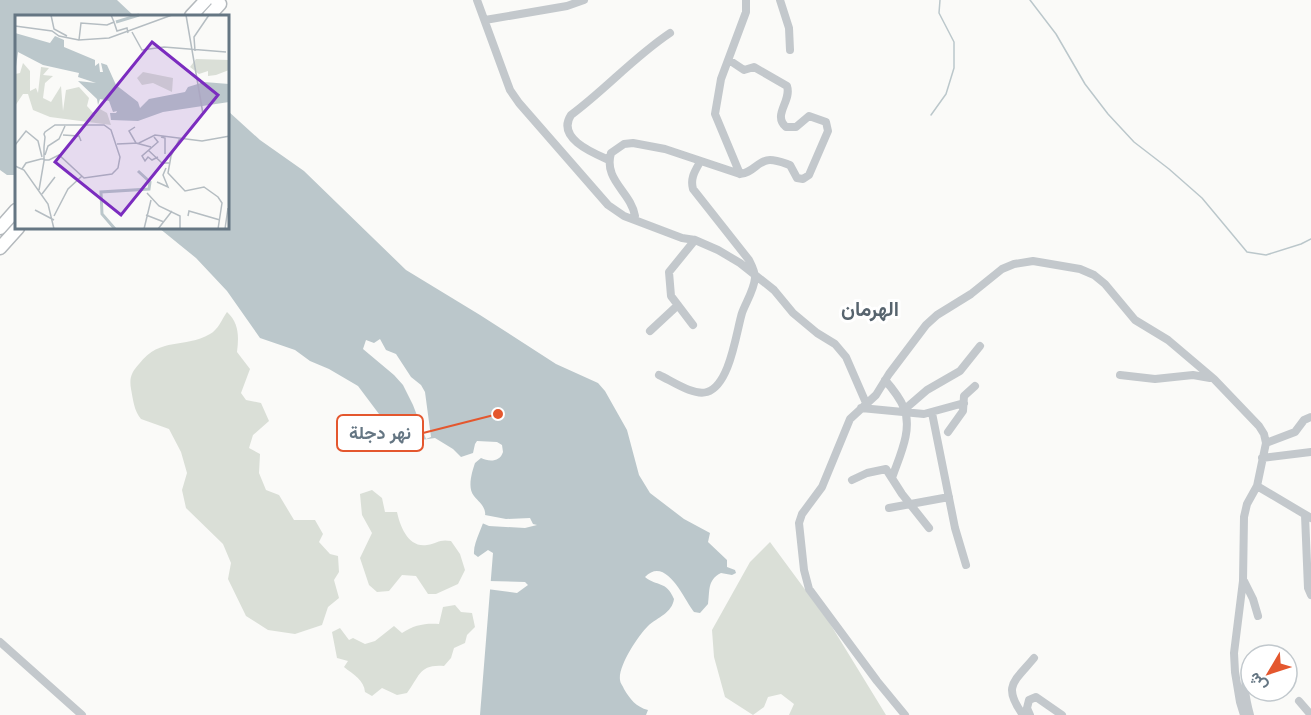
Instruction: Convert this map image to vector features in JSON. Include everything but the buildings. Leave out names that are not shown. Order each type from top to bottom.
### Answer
[{"type":"highway","points":[[193,15],[206,0]]},
{"type":"highway","points":[[210,15],[220,4],[216,0]]},
{"type":"highway","points":[[0,228],[15,211]]},
{"type":"highway","points":[[0,248],[16,230]]},
{"type":"street","points":[[477,0],[510,90],[602,198],[615,211],[632,219],[682,238],[695,240],[730,256],[774,290],[792,313],[835,344],[846,357],[864,406]]},
{"type":"street","points":[[485,20],[567,6],[584,0]]},
{"type":"street","points":[[740,174],[715,114],[719,87],[747,9],[746,0]]},
{"type":"street","points":[[780,0],[789,28],[790,50]]},
{"type":"street","points":[[609,160],[584,149],[570,133],[568,121],[636,58],[669,33]]},
{"type":"street","points":[[632,219],[635,216],[633,209],[611,175],[609,160],[610,153],[624,144],[633,143],[665,149],[740,174],[747,173],[762,162],[771,160],[790,165],[795,177],[800,179],[805,179],[809,175],[828,128],[826,122],[812,116],[807,117],[796,127],[786,127],[781,123],[780,116],[789,92],[787,86],[754,66],[744,70],[729,60]]},
{"type":"street","points":[[659,375],[694,392],[708,392],[714,388],[729,362],[742,315],[754,284],[755,276],[749,260],[695,193],[692,183],[693,174],[700,162]]},
{"type":"street","points":[[693,325],[671,296],[669,272],[695,240]]},
{"type":"street","points":[[904,715],[809,589],[804,570],[800,518],[822,487],[847,424],[876,395],[926,325],[1002,269],[1027,261],[1080,269],[1094,275],[1115,294],[1135,320],[1165,337],[1214,379],[1264,434],[1266,442],[1257,486],[1247,504],[1244,517],[1244,580],[1238,610],[1234,661],[1244,715]]},
{"type":"street","points":[[650,331],[678,306]]},
{"type":"street","points":[[905,411],[927,390],[960,370],[980,346]]},
{"type":"street","points":[[1120,375],[1155,379],[1198,375],[1214,379]]},
{"type":"street","points":[[885,380],[905,411],[907,429],[892,478]]},
{"type":"street","points":[[948,432],[963,411],[964,396],[975,386]]},
{"type":"street","points":[[864,406],[932,413],[964,403]]},
{"type":"street","points":[[932,413],[966,565]]},
{"type":"street","points":[[1266,442],[1295,432],[1305,420],[1311,417]]},
{"type":"street","points":[[1262,458],[1311,452]]},
{"type":"street","points":[[852,480],[884,469],[929,528]]},
{"type":"street","points":[[1257,486],[1309,517],[1308,588],[1311,595]]},
{"type":"street","points":[[889,508],[949,497]]},
{"type":"street","points":[[1244,580],[1258,616]]},
{"type":"street","points":[[0,642],[82,715]]},
{"type":"street","points":[[1023,715],[1013,702],[1011,689],[1014,681],[1034,658]]},
{"type":"street","points":[[1030,715],[1027,704],[1036,697],[1062,715]]},
{"type":"street","points":[[1299,701],[1311,715]]},
{"type":"shaded area","points":[[0,0],[117,0],[133,15],[15,15],[15,175],[7,175],[0,170]]},
{"type":"shaded area","points":[[230,113],[260,140],[304,171],[406,270],[556,364],[598,383],[627,430],[639,475],[650,493],[684,519],[710,533],[708,542],[727,560],[727,567],[735,570],[736,573],[732,575],[721,573],[713,579],[708,604],[700,613],[694,612],[680,589],[667,575],[660,571],[645,577],[668,589],[674,599],[668,611],[648,626],[639,637],[625,659],[620,674],[620,682],[626,693],[637,705],[648,710],[646,715],[480,715],[493,553],[488,550],[478,557],[474,554],[485,512],[472,493],[471,480],[475,463],[481,458],[491,460],[499,458],[503,452],[502,445],[497,442],[477,441],[473,453],[461,457],[435,438],[414,441],[394,434],[358,386],[310,361],[295,350],[260,338],[227,291],[196,258],[161,230],[230,230]]},
{"type":"shaded area","points":[[227,312],[237,330],[237,352],[250,369],[241,393],[246,400],[261,403],[269,421],[253,435],[249,448],[260,454],[259,473],[266,490],[279,495],[294,520],[315,520],[323,534],[319,542],[330,554],[338,556],[339,572],[334,580],[339,598],[328,607],[322,625],[295,634],[268,630],[246,616],[228,579],[231,563],[223,544],[186,508],[182,490],[187,473],[181,452],[169,429],[141,419],[133,401],[130,381],[137,367],[147,355],[164,346],[191,341],[210,334],[218,327]]},
{"type":"shaded area","points":[[372,490],[382,498],[385,512],[397,512],[400,523],[410,540],[420,545],[451,541],[460,554],[465,570],[458,584],[436,594],[428,594],[416,576],[402,575],[389,591],[377,592],[369,585],[360,558],[372,533],[362,515],[360,494]]},
{"type":"shaded area","points":[[770,542],[829,622],[886,715],[789,715],[794,704],[781,694],[768,697],[764,707],[753,715],[725,697],[714,657],[712,630],[750,562]]},
{"type":"shaded area","points":[[455,605],[461,612],[472,613],[475,627],[467,635],[465,643],[454,648],[451,658],[444,666],[425,669],[407,693],[397,695],[382,688],[372,696],[365,692],[358,678],[344,667],[348,661],[337,658],[332,632],[340,628],[349,640],[353,638],[365,644],[375,641],[394,626],[402,633],[420,625],[439,624],[443,607]]},
{"type":"pier","points":[[380,339],[386,350],[396,354],[411,377],[421,385],[425,392],[431,437],[426,439],[403,385],[363,349],[366,340],[374,343]]},
{"type":"pier","points":[[485,515],[506,519],[530,518],[533,524],[537,525],[525,528],[489,526],[482,523]]},
{"type":"pier","points":[[488,581],[525,582],[528,585],[517,593],[487,589]]},
{"type":"waterway","points":[[931,115],[946,94],[954,68],[954,42],[939,13],[940,0]]},
{"type":"waterway","points":[[1030,0],[1056,34],[1085,84],[1108,114],[1134,142],[1202,198],[1247,252],[1266,255],[1311,239]]},
{"type":"place","name":"نهر دجلة","points":[[498,414]]},
{"type":"district","name":"الهرمان","points":[[870,309]]}]
